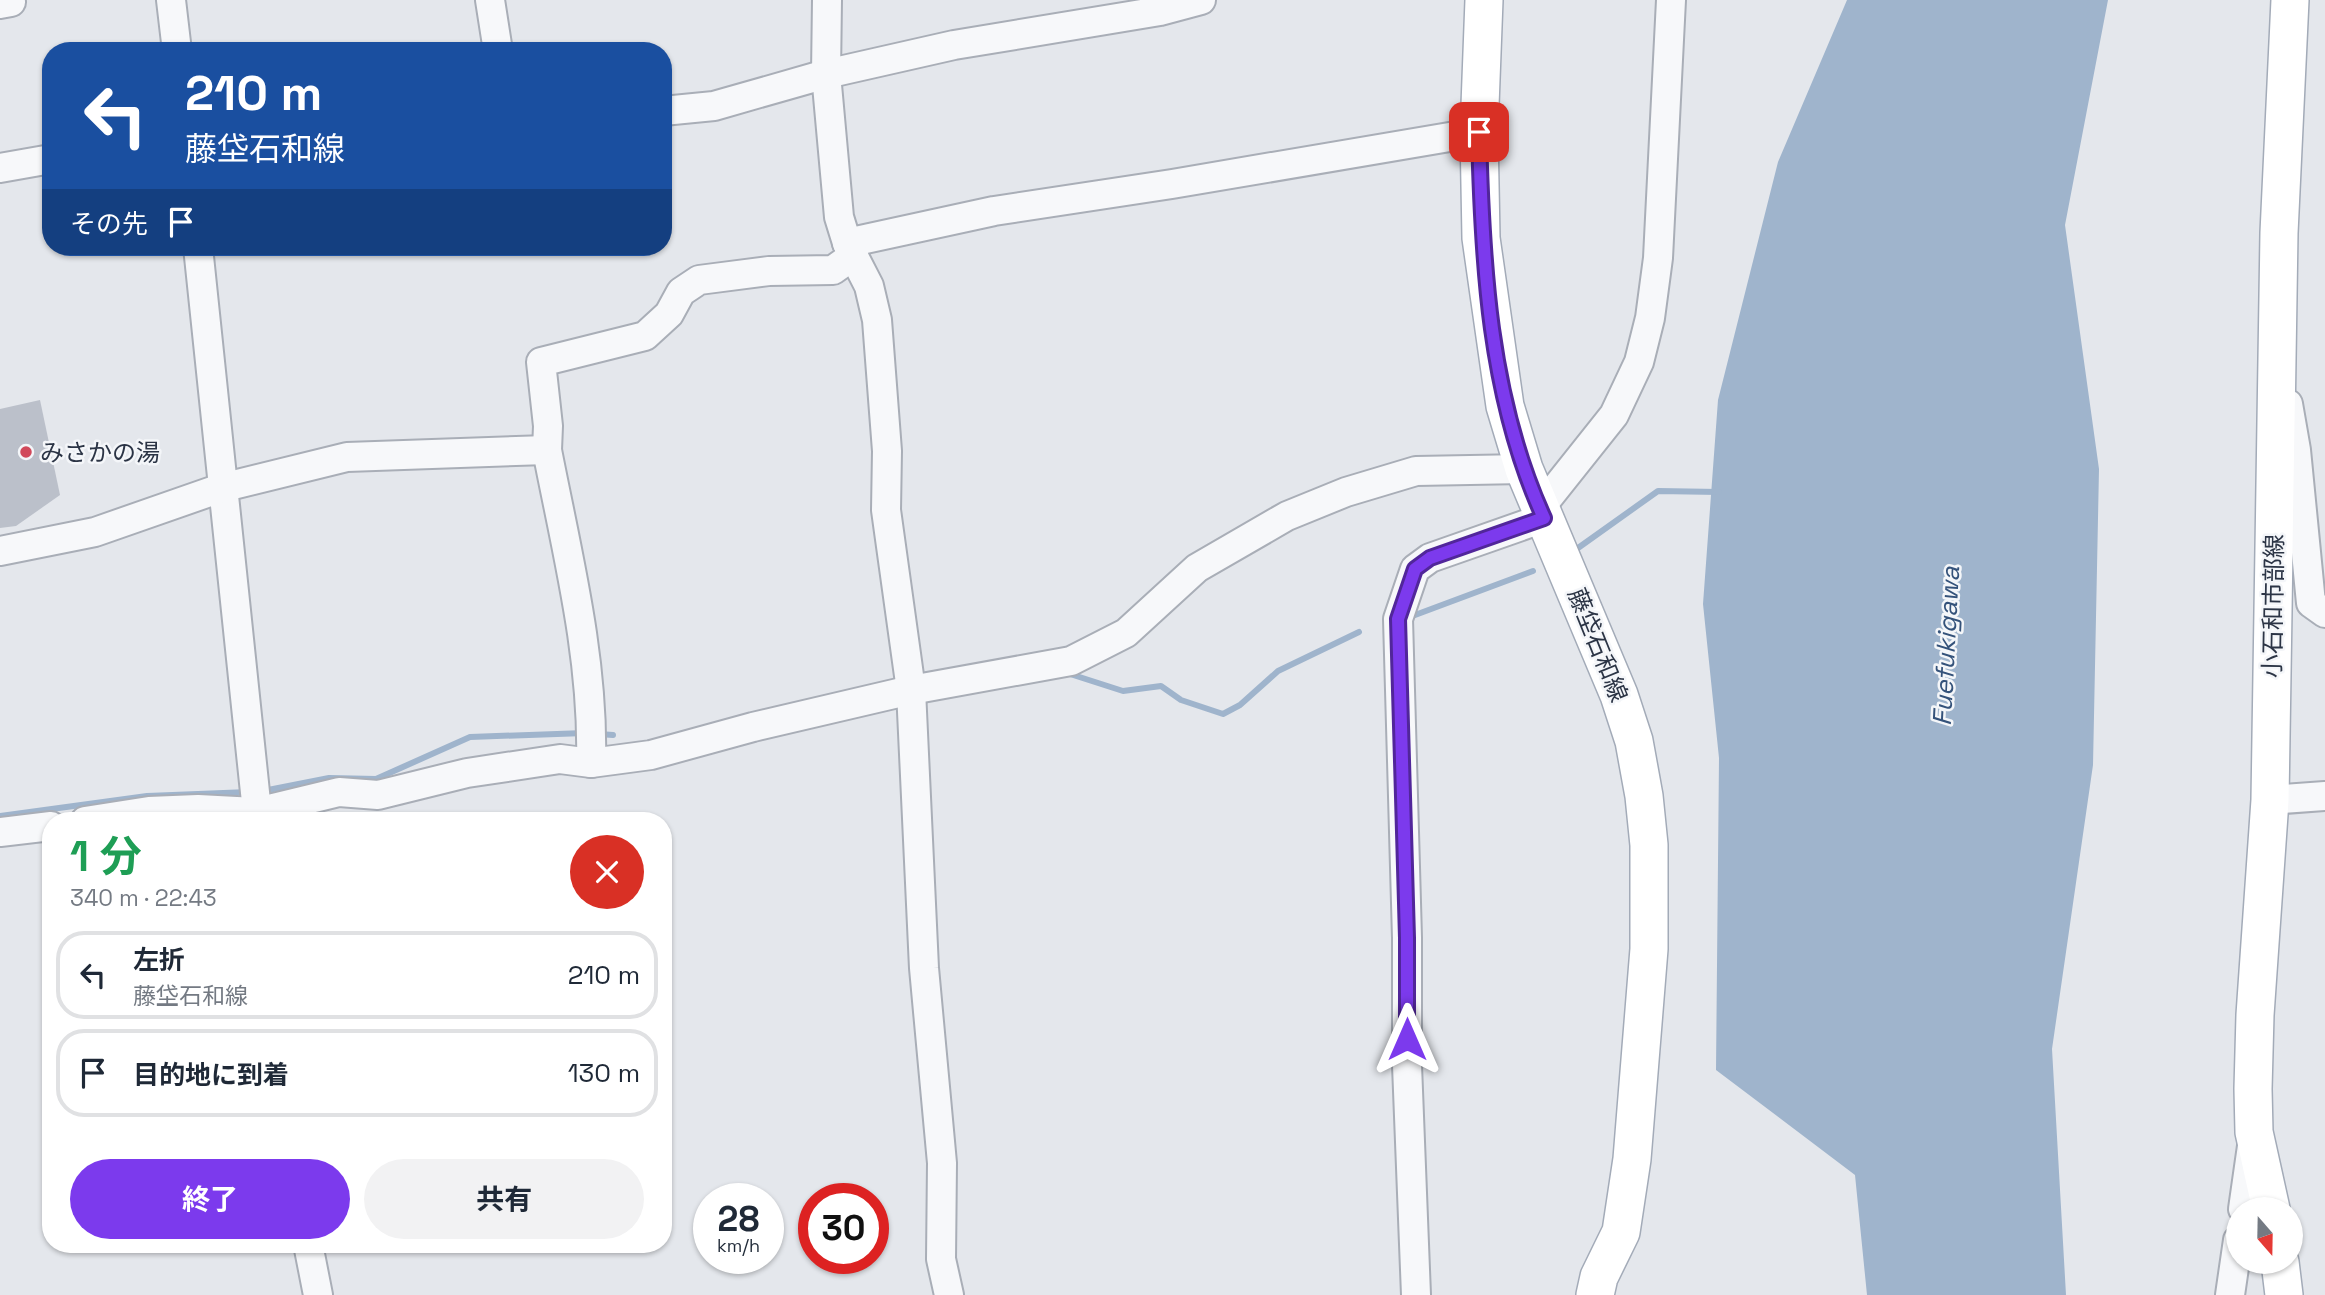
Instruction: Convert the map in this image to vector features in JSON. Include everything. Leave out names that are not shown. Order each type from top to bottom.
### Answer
[{"type":"main road","name":"藤垈石和線","points":[[1483,0],[1479,132],[1481,238],[1505,406],[1524,469],[1600,646],[1634,741],[1644,796],[1650,883],[1649,949],[1632,1159],[1621,1232],[1600,1277],[1595,1295]]},
{"type":"main road","name":"小石和市部線","points":[[2268,1197],[2254,1132],[2255,1015],[2270,800],[2278,233],[2290,0]]},
{"type":"main road","points":[[2271,1295],[2273,1274]]},
{"type":"main road","points":[[2281,1274],[2284,1295]]},
{"type":"street","points":[[171,0],[176,42]]},
{"type":"street","points":[[490,0],[497,42]]},
{"type":"street","points":[[827,0],[826,74],[839,217],[869,286],[877,320],[887,451],[886,510],[911,690],[924,968],[942,1163],[941,1259],[949,1295]]},
{"type":"street","points":[[672,110],[714,106],[826,74],[954,46],[1160,11],[1201,0]]},
{"type":"street","points":[[1416,1295],[1407,1065],[1407,938],[1398,619],[1415,569],[1430,558],[1543,515],[1614,415],[1639,362],[1650,318],[1658,258],[1671,0]]},
{"type":"street","points":[[592,744],[584,651],[547,450],[548,426],[541,362],[645,336],[670,314],[681,292],[699,280],[769,271],[833,270],[851,249],[994,211],[1479,132]]},
{"type":"street","points":[[0,168],[42,161]]},
{"type":"street","points":[[199,256],[256,804]]},
{"type":"street","points":[[2275,385],[2286,395],[2296,450],[2311,603],[2325,613]]},
{"type":"street","points":[[0,551],[94,532],[222,488],[347,457],[547,450]]},
{"type":"street","points":[[143,812],[256,804],[339,792],[378,795],[467,773],[560,759],[592,744],[651,755],[753,727],[911,690],[1071,661],[1126,634],[1197,568],[1287,516],[1346,492],[1416,471],[1524,469]]},
{"type":"street","points":[[2270,800],[2325,796]]},
{"type":"street","points":[[0,832],[42,827]]},
{"type":"street","points":[[2245,1197],[2254,1132]]},
{"type":"street","points":[[310,1253],[317,1295]]},
{"type":"street","points":[[2231,1295],[2234,1274]]},
{"type":"water","name":"Fuefukigawa","points":[[1847,0],[2108,0],[2065,225],[2099,469],[2093,765],[2052,1049],[2066,1295],[1867,1295],[1855,1175],[1716,1070],[1719,758],[1703,604],[1718,400],[1778,162]]},
{"type":"building","name":"みさかの湯","points":[[40,400],[60,495],[16,526],[0,528],[0,409]]},
{"type":"waterway","points":[[1578,548],[1658,491],[1719,492]]},
{"type":"waterway","points":[[1407,618],[1533,571]]},
{"type":"waterway","points":[[1067,673],[1123,691],[1161,686],[1181,700],[1223,714],[1240,705],[1278,671],[1359,632]]},
{"type":"waterway","points":[[263,791],[329,778],[376,779],[470,737],[585,733]]},
{"type":"waterway","points":[[599,734],[613,735]]},
{"type":"waterway","points":[[0,816],[147,796],[249,792]]},
{"type":"place","name":"みさかの湯","points":[[26,452]]},
{"type":"route","points":[[1407,1039],[1407,938],[1396,640],[1398,619],[1415,569],[1430,558],[1544,518],[1524,469],[1505,406],[1481,238],[1479,132]]}]
